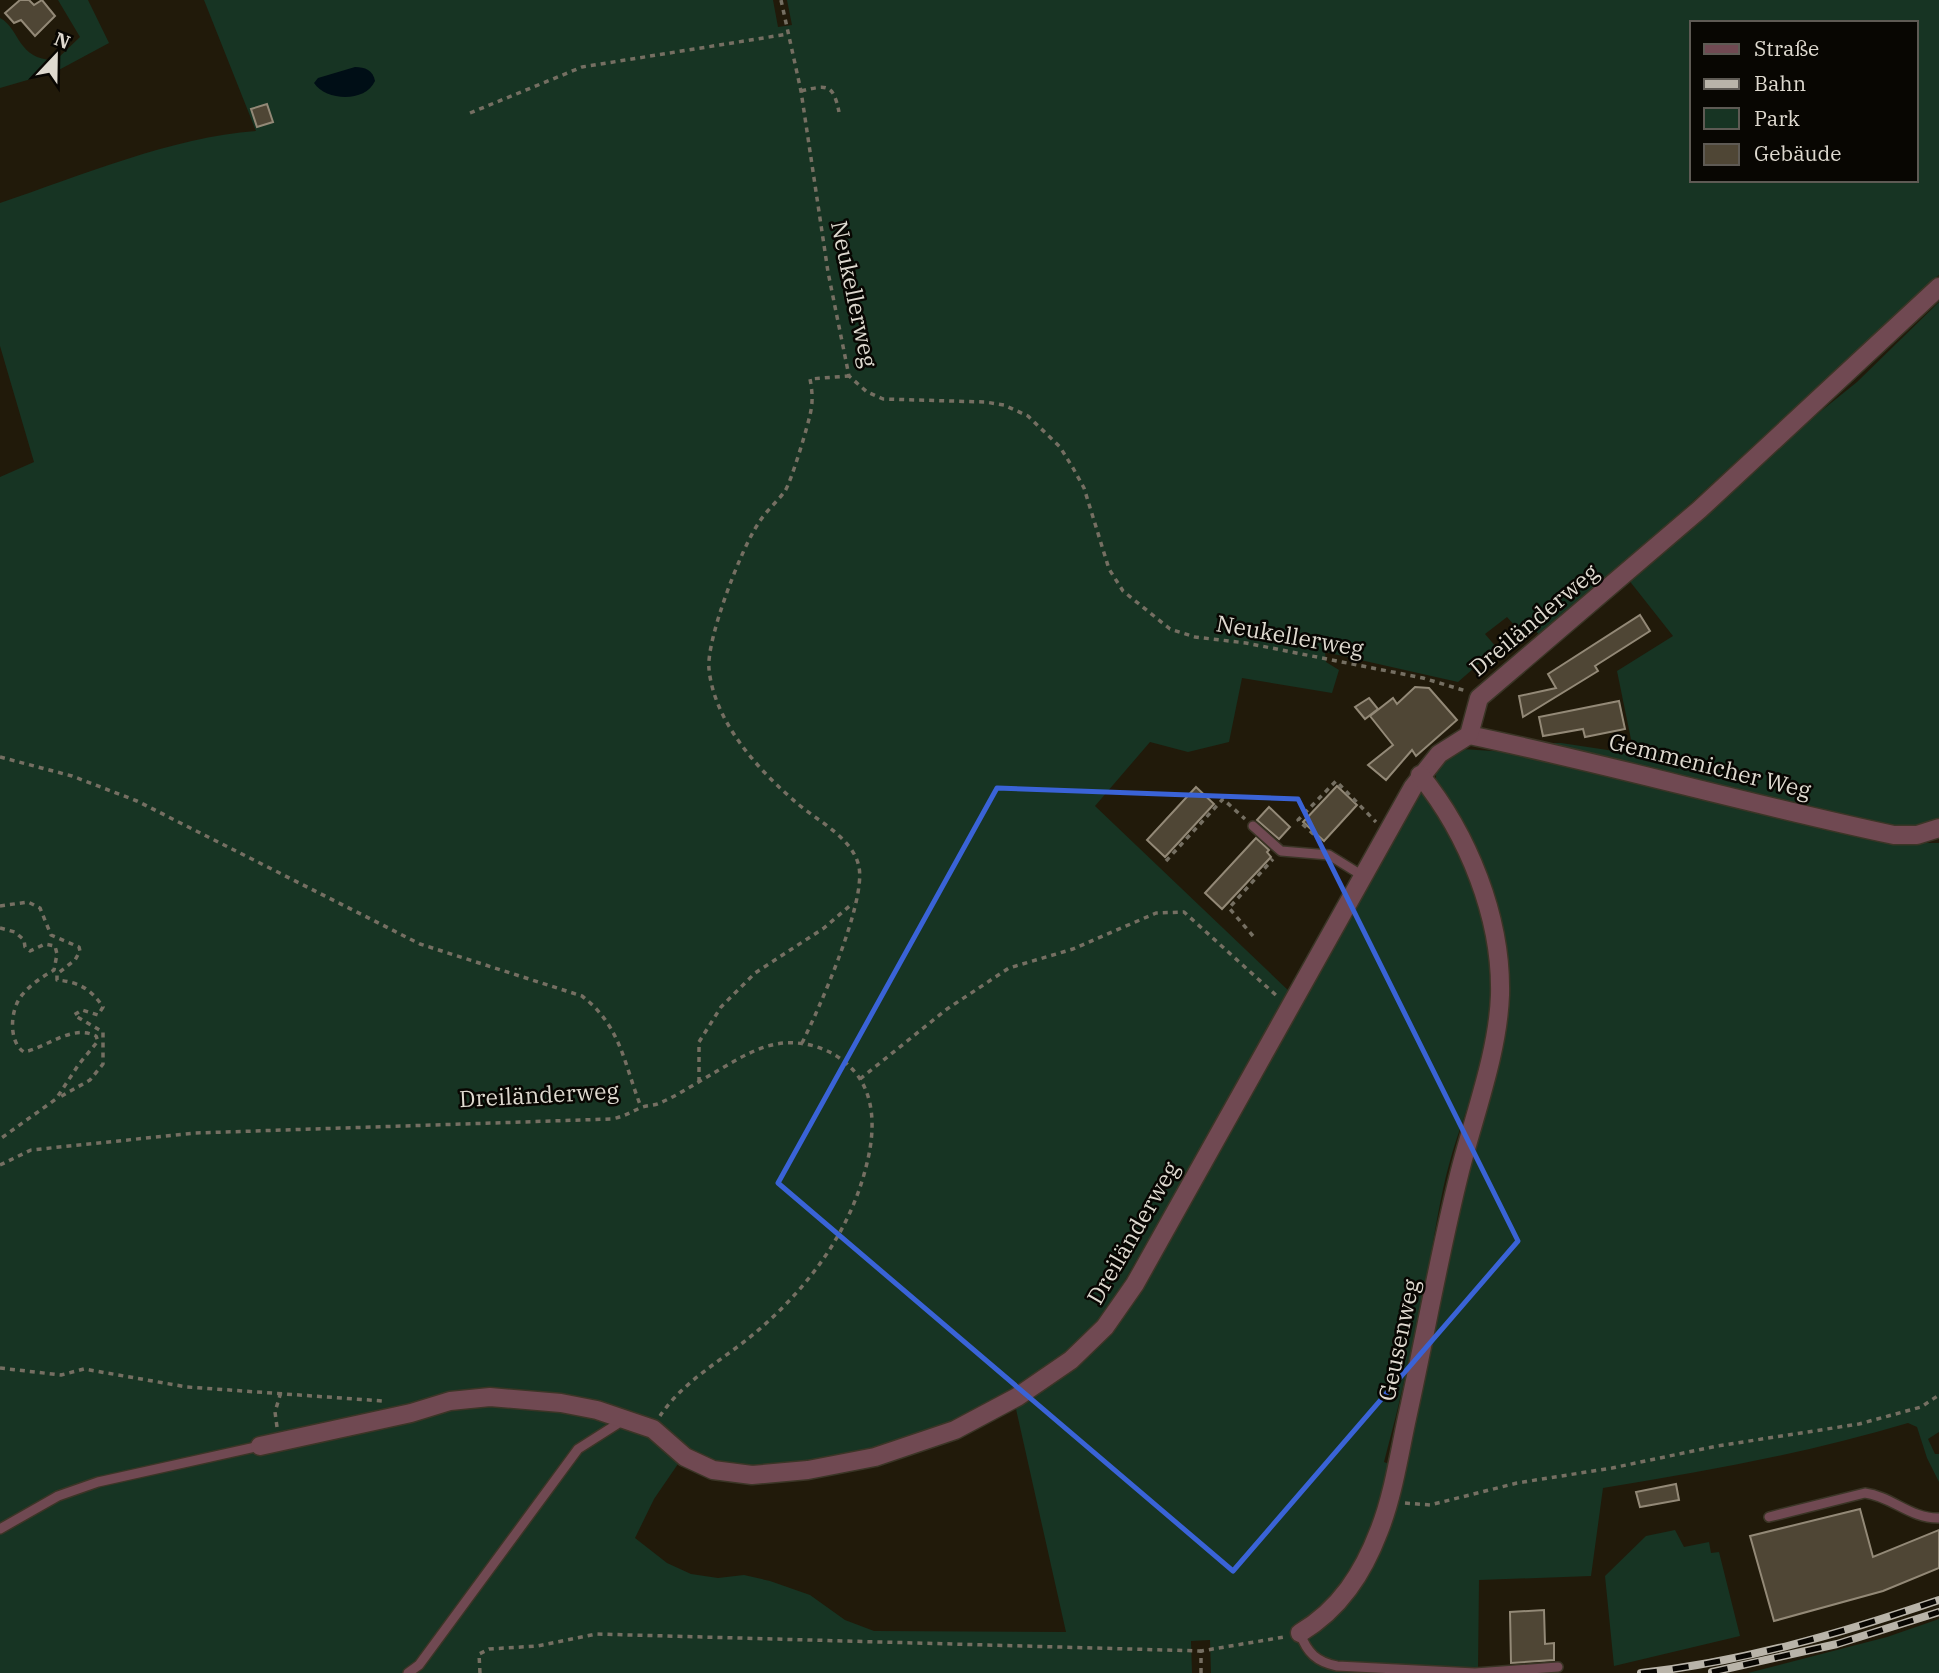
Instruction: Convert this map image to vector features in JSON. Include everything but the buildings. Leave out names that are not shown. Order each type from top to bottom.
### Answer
[{"type":"street","name":"Dreiländerweg","points":[[653,1429],[685,1457],[713,1470],[766,1474],[875,1457],[955,1430],[1017,1397],[1072,1360],[1105,1328],[1135,1284],[1420,775],[1439,754],[1469,736],[1479,698],[1699,509],[1939,287]]},
{"type":"street","name":"Gemmenicher Weg","points":[[1469,736],[1564,755],[1724,797],[1894,835],[1917,835],[1939,828]]},
{"type":"street","name":"Geusenweg","points":[[1300,1633],[1330,1611],[1355,1582],[1380,1529],[1401,1446],[1459,1175],[1497,1021],[1500,995],[1498,959],[1482,891],[1455,828],[1436,795],[1420,775]]},
{"type":"street","points":[[260,1446],[411,1413],[450,1401],[490,1397],[561,1403],[653,1429]]},
{"type":"lane","points":[[1253,826],[1281,851],[1329,855],[1363,876]]},
{"type":"lane","points":[[408,1673],[419,1665],[578,1449],[624,1419]]},
{"type":"lane","points":[[0,1529],[58,1496],[98,1482],[260,1446]]},
{"type":"lane","points":[[1769,1517],[1864,1493],[1876,1494],[1913,1514],[1939,1518]]},
{"type":"lane","points":[[1300,1633],[1305,1647],[1316,1659],[1337,1666],[1475,1672],[1558,1667]]},
{"type":"path","name":"Neukellerweg","points":[[781,0],[801,91],[828,272],[849,376],[867,392],[883,399],[985,402],[1004,405],[1036,423],[1060,447],[1084,488],[1109,569],[1116,580],[1136,603],[1170,629],[1195,637],[1246,643],[1423,678],[1452,685],[1479,698]]},
{"type":"path","points":[[470,113],[582,67],[788,34]]},
{"type":"path","points":[[801,91],[820,87],[831,89],[836,94],[839,112]]},
{"type":"path","points":[[802,1043],[828,988],[855,901],[860,870],[856,855],[838,834],[778,787],[754,760],[733,731],[715,696],[709,668],[717,622],[756,525],[785,491],[794,470],[811,411],[810,379],[849,376]]},
{"type":"path","points":[[0,757],[72,776],[137,801],[420,944],[582,996],[600,1010],[614,1031],[641,1108]]},
{"type":"path","points":[[1329,855],[1326,847],[1298,820],[1336,781],[1375,822],[1388,831]]},
{"type":"path","points":[[1166,861],[1223,799],[1253,826]]},
{"type":"path","points":[[1253,936],[1229,908],[1281,851]]},
{"type":"path","points":[[699,1082],[699,1042],[721,1007],[748,979],[824,928],[855,901]]},
{"type":"path","points":[[0,906],[28,902],[40,908],[51,935],[79,947],[80,951],[75,960],[57,974],[57,980],[73,980],[82,985],[103,1007],[98,1015],[82,1010],[74,1015],[103,1032],[104,1059],[102,1067],[90,1080],[56,1099],[1,1138],[0,1132]]},
{"type":"path","points":[[860,1079],[947,1009],[1009,968],[1073,950],[1156,914],[1184,912],[1245,970],[1290,1007]]},
{"type":"path","points":[[0,928],[15,932],[24,940],[25,947],[30,951],[45,944],[55,946],[57,954],[54,970],[35,981],[19,997],[13,1019],[13,1040],[18,1048],[24,1052],[35,1050],[79,1032],[96,1036],[98,1041],[94,1049],[79,1063],[56,1099]]},
{"type":"path","name":"Dreiländerweg","points":[[0,1165],[31,1150],[195,1133],[582,1122],[629,1116],[641,1108],[660,1103],[754,1051],[781,1043],[802,1043],[834,1054],[860,1079],[867,1094],[873,1124],[871,1148],[859,1197],[839,1238],[773,1316],[671,1400],[653,1429]]},
{"type":"path","points":[[0,1368],[61,1375],[83,1369],[187,1387],[394,1402]]},
{"type":"path","points":[[281,1392],[275,1412],[282,1441]]},
{"type":"path","points":[[1417,1505],[1717,1446],[1859,1424],[1921,1407],[1939,1395]]},
{"type":"path","points":[[480,1673],[479,1654],[489,1649],[537,1646],[596,1634],[1201,1651],[1300,1633]]},
{"type":"path","points":[[1201,1651],[1201,1671]]},
{"type":"highlighted area","points":[[997,788],[1298,799],[1518,1241],[1233,1571],[778,1183]]},
{"type":"green space","points":[[58,0],[88,0],[109,43],[55,72],[0,88],[0,18],[12,29],[26,50],[43,59],[56,60],[80,37]]},
{"type":"green space","points":[[204,0],[773,0],[778,27],[792,25],[787,0],[1939,0],[1939,275],[1543,639],[1533,628],[1524,636],[1507,617],[1485,634],[1497,648],[1458,682],[1325,652],[1326,662],[1339,670],[1332,693],[1242,678],[1229,742],[1188,752],[1150,742],[1095,806],[1291,993],[1098,1324],[1068,1356],[1014,1393],[951,1425],[873,1451],[807,1464],[753,1470],[716,1466],[682,1450],[666,1432],[654,1442],[680,1461],[654,1499],[635,1538],[667,1563],[691,1574],[718,1578],[744,1575],[770,1581],[810,1595],[845,1620],[874,1631],[1066,1632],[1016,1409],[1085,1356],[1141,1290],[1305,1000],[1417,790],[1433,802],[1448,824],[1462,854],[1484,924],[1495,987],[1495,1008],[1481,1066],[1446,1176],[1417,1327],[1384,1462],[1402,1469],[1464,1166],[1495,1065],[1505,1006],[1502,959],[1489,897],[1466,829],[1436,781],[1436,774],[1448,757],[1462,749],[1524,753],[1624,778],[1628,767],[1530,743],[1561,743],[1634,754],[1617,671],[1673,636],[1628,579],[1754,465],[1857,382],[1939,302],[1939,818],[1930,821],[1915,843],[1939,843],[1939,1432],[1928,1439],[1935,1454],[1939,1454],[1939,1482],[1927,1458],[1917,1427],[1908,1423],[1757,1460],[1603,1488],[1591,1576],[1479,1580],[1478,1670],[1362,1666],[1325,1658],[1325,1667],[1394,1673],[1211,1673],[1210,1640],[1191,1641],[1192,1673],[0,1673],[0,477],[34,462],[0,346],[0,203],[159,149],[256,131]]},
{"type":"green space","points":[[1675,1530],[1684,1547],[1709,1542],[1711,1553],[1719,1552],[1740,1636],[1614,1666],[1605,1576],[1646,1536]]},
{"type":"green space","points":[[1939,1619],[1939,1673],[1748,1673],[1887,1637]]},
{"type":"shaded area","points":[[355,67],[368,70],[374,77],[375,81],[363,93],[336,96],[320,89],[314,83],[318,78]]},
{"type":"railway","points":[[1641,1673],[1717,1662],[1792,1645],[1939,1600]]},
{"type":"railway","points":[[1712,1672],[1837,1644],[1939,1612]]}]
